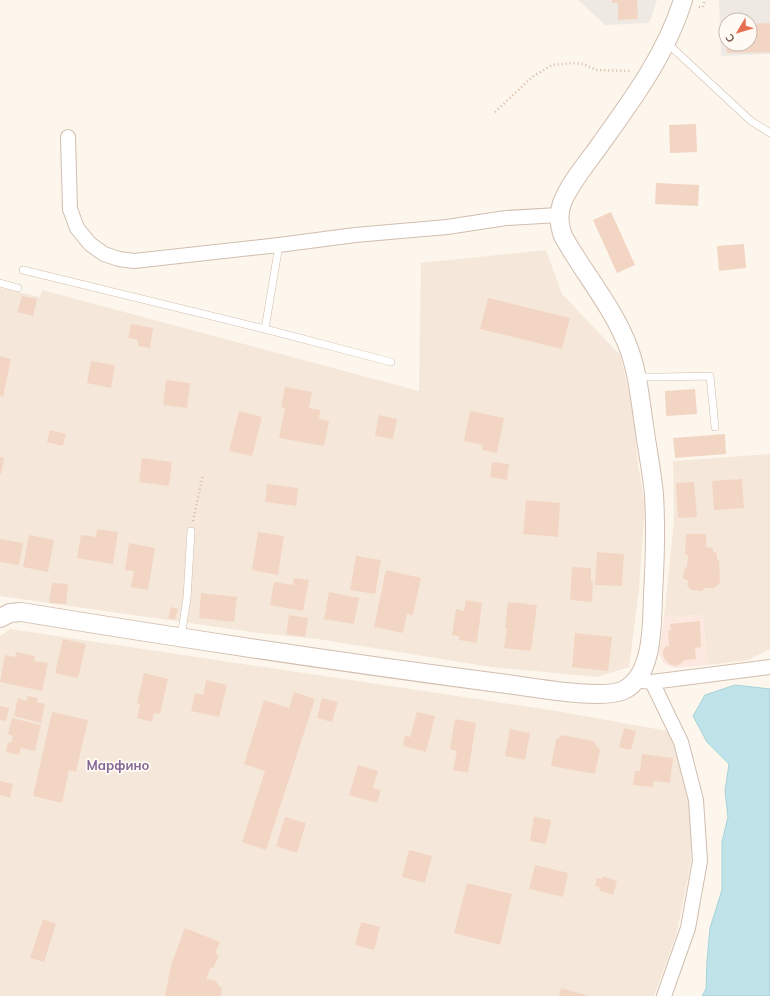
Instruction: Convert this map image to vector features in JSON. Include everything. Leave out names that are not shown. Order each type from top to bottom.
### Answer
[{"type":"street","points":[[664,996],[688,928],[700,861],[696,800],[681,742],[644,681],[644,666],[650,644],[656,546],[654,494],[637,377],[629,349],[618,323],[563,236],[559,215],[563,202],[570,188],[623,113],[649,72],[666,42],[683,0]]},
{"type":"street","points":[[68,136],[70,209],[76,228],[90,244],[104,254],[120,259],[134,261],[279,245],[355,234],[448,227],[506,218],[559,215]]},
{"type":"street","points":[[0,617],[10,613],[21,612],[181,638],[462,678],[601,694],[618,693],[644,681],[770,667]]},
{"type":"lane","points":[[666,42],[752,121],[770,133]]},
{"type":"lane","points":[[265,329],[279,245]]},
{"type":"lane","points":[[23,270],[265,329],[391,362]]},
{"type":"lane","points":[[0,283],[18,288]]},
{"type":"lane","points":[[637,377],[710,376],[715,427]]},
{"type":"lane","points":[[181,638],[187,598],[191,531]]},
{"type":"path","points":[[495,112],[532,77],[552,65],[573,63],[583,64],[596,70],[637,71]]},
{"type":"path","points":[[191,531],[203,474]]},
{"type":"shaded area","points":[[578,0],[657,0],[649,23],[605,25]]},
{"type":"shaded area","points":[[719,0],[770,0],[770,54],[721,56],[721,52],[758,52],[758,12],[719,12]]},
{"type":"shaded area","points":[[546,250],[562,294],[620,355],[633,407],[638,464],[645,506],[639,589],[629,667],[597,677],[491,667],[318,639],[267,634],[0,596],[0,288],[40,297],[42,290],[419,391],[421,263]]},
{"type":"shaded area","points":[[770,454],[770,649],[748,660],[707,665],[703,615],[664,617],[674,522],[673,461]]},
{"type":"shaded area","points":[[703,615],[707,665],[674,668],[664,664],[659,654],[664,617]]},
{"type":"shaded area","points":[[10,629],[557,711],[668,731],[678,758],[688,793],[693,826],[691,862],[676,936],[654,996],[0,996],[0,636]]},
{"type":"water","points":[[735,685],[770,689],[770,996],[702,996],[706,989],[710,928],[722,890],[722,842],[728,817],[725,791],[729,764],[707,742],[693,716],[705,695]]},
{"type":"building","points":[[612,0],[637,0],[638,19],[618,20],[618,3],[612,3]]},
{"type":"building","points":[[770,23],[770,52],[727,53],[758,52],[758,24]]},
{"type":"building","points":[[696,124],[697,152],[670,153],[669,125]]},
{"type":"building","points":[[656,183],[699,185],[698,206],[655,204]]},
{"type":"building","points":[[611,212],[635,265],[617,273],[593,220]]},
{"type":"building","points":[[744,244],[746,268],[719,271],[717,246]]},
{"type":"building","points":[[22,296],[37,299],[33,316],[17,312]]},
{"type":"building","points":[[488,298],[570,318],[562,349],[480,329]]},
{"type":"building","points":[[131,324],[153,328],[150,348],[138,346],[138,340],[128,338]]},
{"type":"building","points":[[0,356],[11,359],[3,397],[0,396]]},
{"type":"building","points":[[91,361],[115,365],[111,388],[87,383]]},
{"type":"building","points":[[166,380],[190,383],[187,408],[163,405]]},
{"type":"building","points":[[285,387],[312,392],[309,408],[320,410],[319,419],[329,421],[324,446],[279,438],[285,408],[281,407]]},
{"type":"building","points":[[695,389],[697,414],[666,416],[665,391]]},
{"type":"building","points":[[239,411],[262,417],[252,456],[229,451]]},
{"type":"building","points":[[470,411],[504,418],[497,453],[482,450],[483,445],[464,441]]},
{"type":"building","points":[[379,415],[397,419],[393,439],[375,436]]},
{"type":"building","points":[[50,430],[66,434],[63,446],[47,442]]},
{"type":"building","points":[[725,434],[726,454],[675,458],[673,438]]},
{"type":"building","points":[[0,457],[4,458],[1,474],[0,474]]},
{"type":"building","points":[[142,458],[172,462],[169,486],[139,482]]},
{"type":"building","points":[[492,462],[509,464],[507,480],[490,477]]},
{"type":"building","points":[[742,479],[744,508],[714,510],[712,481]]},
{"type":"building","points":[[694,482],[697,517],[678,518],[676,483]]},
{"type":"building","points":[[267,484],[298,488],[296,506],[265,502]]},
{"type":"building","points":[[526,500],[560,503],[558,537],[523,534]]},
{"type":"building","points":[[97,529],[118,532],[113,564],[77,558],[81,535],[96,537]]},
{"type":"building","points":[[258,532],[284,536],[278,575],[252,570]]},
{"type":"building","points":[[686,534],[706,534],[706,547],[713,548],[713,552],[717,553],[717,560],[719,560],[720,583],[714,588],[706,588],[701,591],[691,590],[687,585],[689,581],[683,578],[684,570],[687,567],[688,555],[685,555]]},
{"type":"building","points":[[29,535],[54,540],[48,572],[23,567]]},
{"type":"building","points":[[0,539],[23,543],[19,565],[0,562]]},
{"type":"building","points":[[129,543],[155,548],[148,590],[131,587],[134,571],[125,570]]},
{"type":"building","points":[[597,552],[624,554],[622,586],[595,585]]},
{"type":"building","points":[[356,556],[381,560],[375,594],[350,590]]},
{"type":"building","points":[[572,567],[591,568],[591,581],[593,581],[592,602],[570,600]]},
{"type":"building","points":[[386,570],[421,578],[413,615],[407,614],[403,633],[374,627]]},
{"type":"building","points":[[294,578],[309,580],[303,611],[270,605],[274,582],[293,585]]},
{"type":"building","points":[[52,583],[68,584],[66,604],[49,603]]},
{"type":"building","points":[[329,592],[359,598],[354,624],[324,619]]},
{"type":"building","points":[[201,593],[237,597],[234,622],[199,618]]},
{"type":"building","points":[[466,600],[482,603],[477,643],[459,640],[459,636],[452,635],[456,609],[464,611]]},
{"type":"building","points":[[508,602],[537,605],[531,651],[504,648],[507,628],[505,628]]},
{"type":"building","points":[[171,607],[178,609],[175,620],[168,618]]},
{"type":"building","points":[[289,615],[308,618],[305,637],[286,634]]},
{"type":"building","points":[[700,621],[701,647],[695,648],[696,659],[685,660],[677,666],[671,665],[663,656],[665,647],[669,645],[668,631],[671,630],[670,624]]},
{"type":"building","points":[[575,633],[612,637],[608,671],[572,667]]},
{"type":"building","points":[[63,639],[86,644],[78,678],[55,673]]},
{"type":"building","points":[[16,652],[35,656],[34,661],[48,663],[42,691],[0,682],[5,655],[15,657]]},
{"type":"building","points":[[144,673],[168,679],[160,714],[154,713],[152,722],[137,718],[140,704],[137,703]]},
{"type":"building","points":[[206,680],[227,685],[219,717],[191,711],[195,693],[203,695]]},
{"type":"building","points":[[294,692],[315,699],[266,850],[242,842],[265,771],[244,764],[264,700],[289,708]]},
{"type":"building","points":[[28,696],[38,698],[37,702],[45,704],[41,723],[14,716],[18,698],[26,701]]},
{"type":"building","points":[[322,698],[338,702],[332,722],[317,718]]},
{"type":"building","points":[[0,706],[9,708],[6,721],[0,720]]},
{"type":"building","points":[[52,712],[88,720],[76,772],[69,770],[62,803],[33,796]]},
{"type":"building","points":[[417,712],[435,716],[426,752],[403,746],[405,736],[410,737]]},
{"type":"building","points":[[12,718],[41,725],[35,751],[21,748],[19,755],[6,752],[8,742],[11,743],[13,736],[8,734]]},
{"type":"building","points":[[455,719],[476,723],[468,773],[453,770],[457,751],[450,749]]},
{"type":"building","points":[[624,728],[636,731],[631,750],[619,747]]},
{"type":"building","points":[[510,729],[530,733],[525,760],[505,756]]},
{"type":"building","points":[[562,735],[593,741],[600,750],[595,774],[551,766],[556,740]]},
{"type":"building","points":[[642,754],[673,758],[670,783],[654,781],[653,787],[633,785],[635,771],[640,771]]},
{"type":"building","points":[[358,765],[378,771],[373,788],[381,790],[377,803],[349,795]]},
{"type":"building","points":[[0,781],[13,784],[10,798],[0,795]]},
{"type":"building","points":[[285,817],[306,823],[297,853],[276,846]]},
{"type":"building","points":[[534,817],[551,820],[546,844],[530,841]]},
{"type":"building","points":[[409,850],[432,856],[425,883],[402,877]]},
{"type":"building","points":[[535,865],[568,873],[563,897],[529,889]]},
{"type":"building","points":[[603,876],[617,881],[613,895],[599,890],[600,887],[595,886],[597,878],[602,879]]},
{"type":"building","points":[[467,883],[512,894],[500,945],[454,933]]},
{"type":"building","points":[[43,919],[56,924],[44,962],[30,958]]},
{"type":"building","points":[[361,922],[380,927],[374,950],[355,945]]},
{"type":"building","points":[[185,928],[220,942],[215,953],[219,956],[213,968],[211,967],[206,979],[215,980],[222,989],[221,996],[165,996],[171,965]]},
{"type":"building","points":[[561,988],[589,996],[559,996]]},
{"type":"district","name":"Марфино","points":[[118,765]]}]
